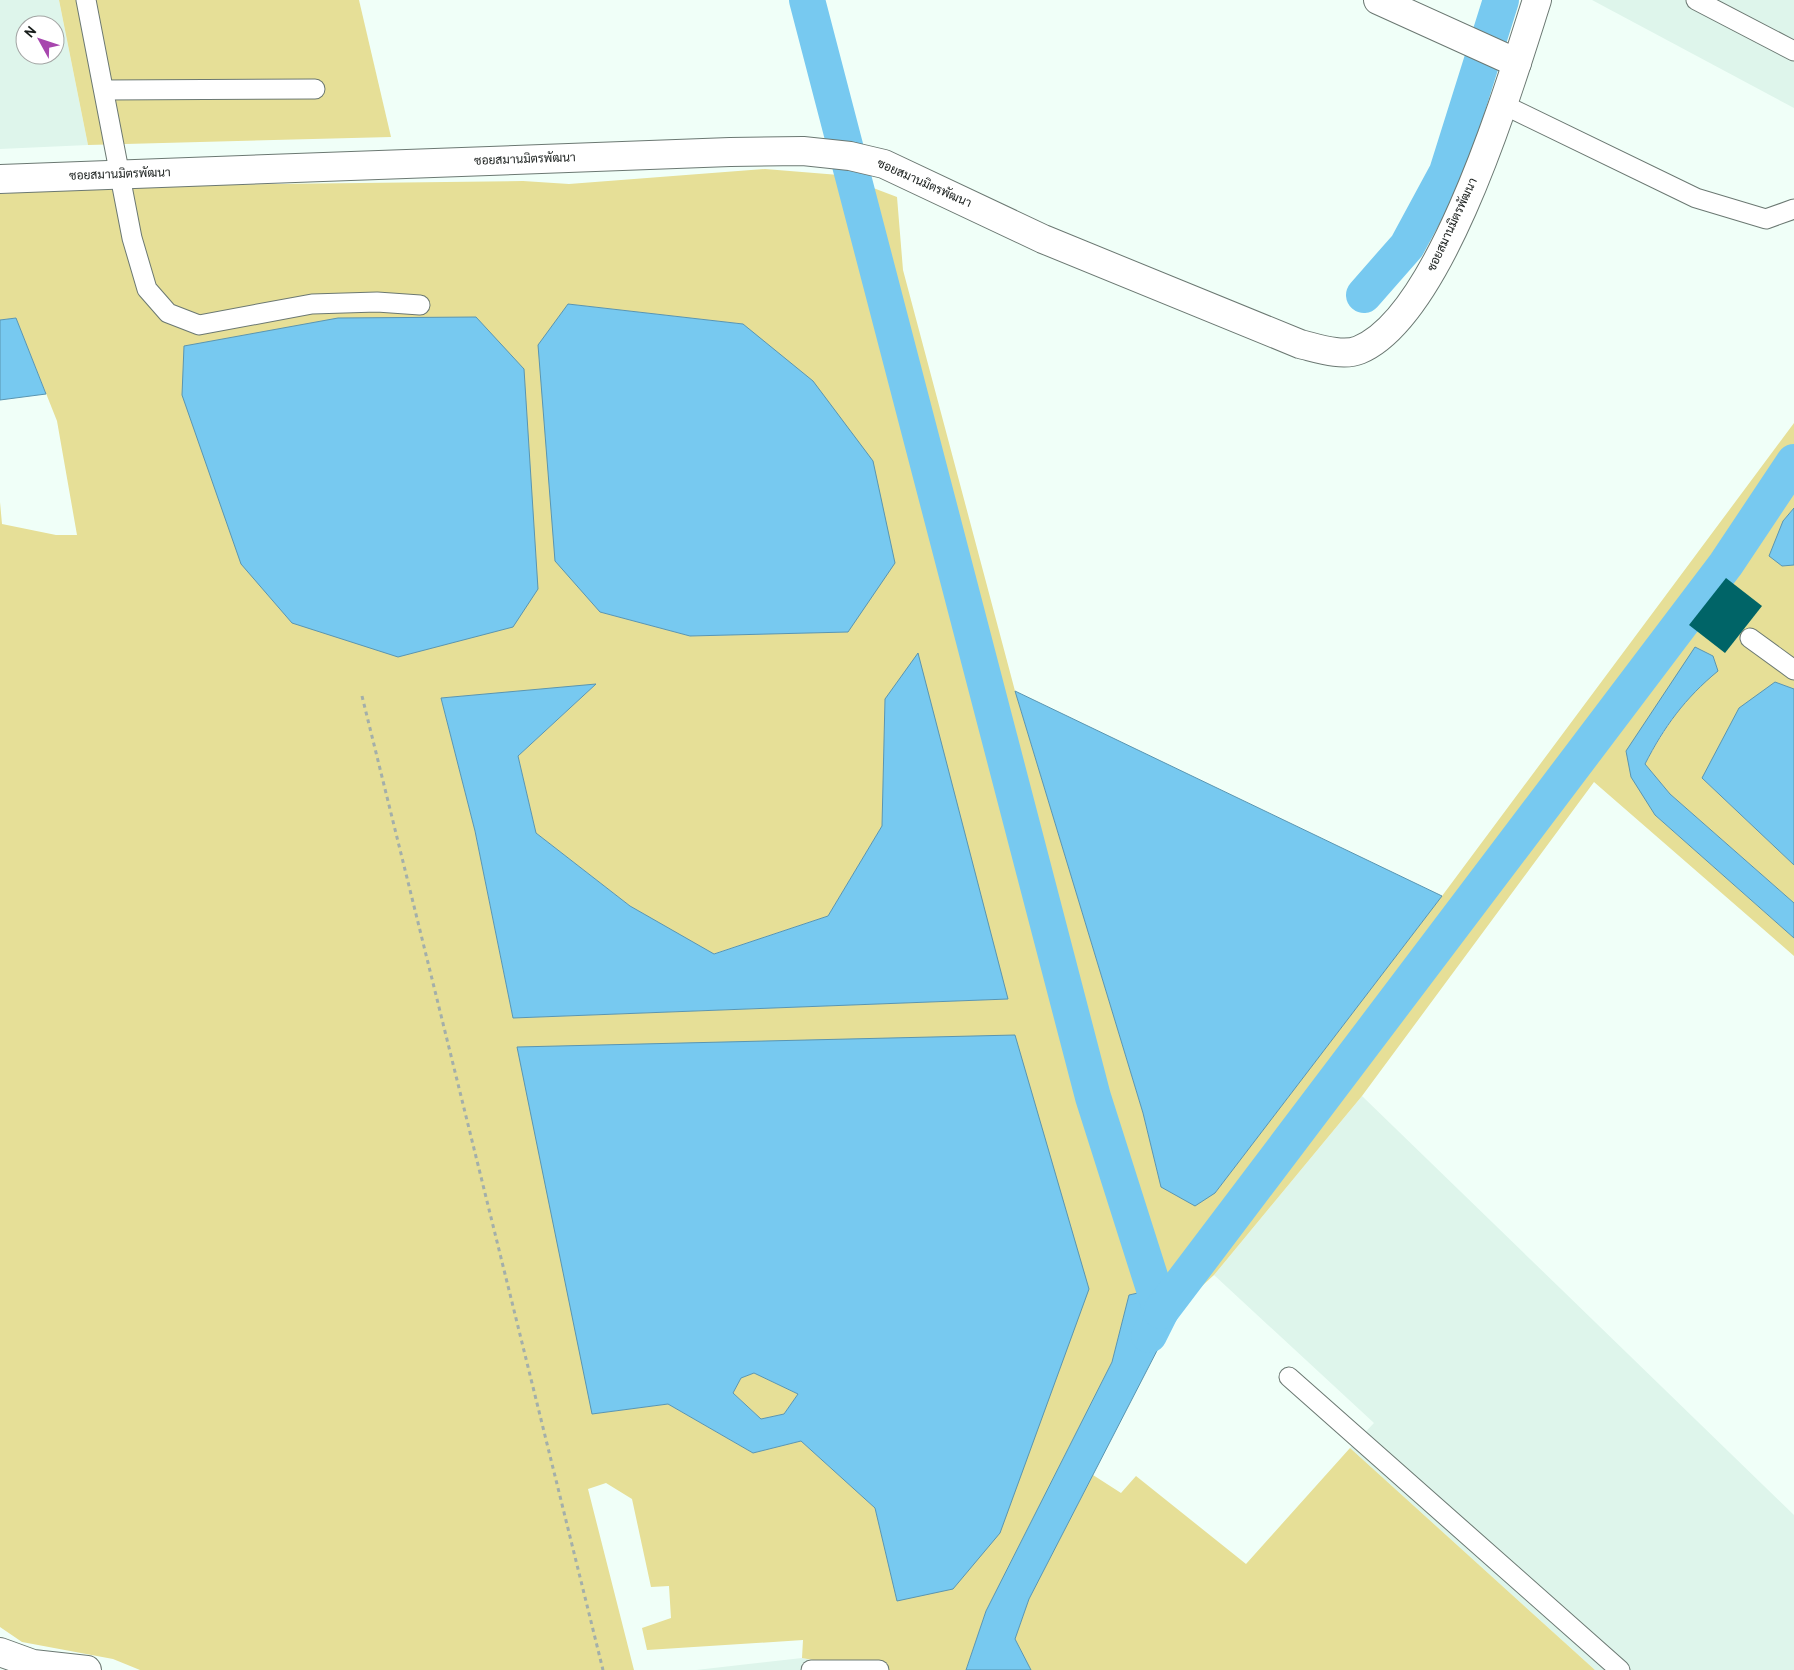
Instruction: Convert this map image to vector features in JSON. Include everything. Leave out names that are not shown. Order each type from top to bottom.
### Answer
[{"type":"street","points":[[1378,0],[1517,63]]},
{"type":"street","name":"ซอยสมานมิตรพัฒนา","points":[[0,179],[803,151],[850,156],[884,164],[1043,239],[1300,344],[1334,352],[1358,351],[1378,340],[1402,318],[1437,265],[1480,165],[1517,63],[1537,0]]},
{"type":"street","points":[[0,1653],[33,1664],[87,1670]]},
{"type":"lane","points":[[86,0],[132,238],[146,290],[168,313],[199,324],[312,304],[377,302],[420,305]]},
{"type":"lane","points":[[1696,0],[1794,50]]},
{"type":"lane","points":[[104,90],[315,89]]},
{"type":"lane","points":[[1502,104],[1696,198],[1766,219],[1794,209]]},
{"type":"lane","points":[[1750,638],[1794,670]]},
{"type":"lane","points":[[1288,1377],[1620,1670]]},
{"type":"lane","points":[[811,1670],[878,1670]]},
{"type":"path","points":[[362,696],[603,1670]]},
{"type":"shaded area","points":[[0,0],[59,0],[62,15],[15,15],[15,65],[65,65],[65,30],[88,145],[0,149]]},
{"type":"shaded area","points":[[59,0],[359,0],[391,137],[88,145],[65,30],[65,15],[62,15]]},
{"type":"shaded area","points":[[1592,0],[1794,0],[1794,108]]},
{"type":"shaded area","points":[[765,169],[839,175],[897,197],[903,270],[1015,691],[1143,1113],[1161,1187],[1215,1193],[1442,896],[1794,423],[1794,508],[1783,521],[1782,566],[1794,565],[1794,689],[1775,682],[1702,778],[1794,865],[1794,903],[1670,794],[1645,764],[1676,714],[1705,681],[1717,671],[1713,656],[1695,648],[1626,752],[1655,815],[1794,938],[1794,956],[1594,782],[1362,1096],[1214,1275],[1180,1306],[1164,1287],[1129,1295],[1112,1362],[986,1611],[966,1670],[868,1670],[802,1658],[803,1640],[647,1650],[642,1628],[671,1618],[669,1586],[651,1587],[632,1499],[606,1483],[588,1489],[634,1670],[140,1670],[113,1659],[22,1642],[0,1627],[0,502],[2,524],[56,535],[77,535],[57,421],[16,318],[0,320],[0,194],[103,186],[523,181],[569,184]],"holes":[[[567,304],[743,324],[848,632],[690,636],[600,612]],[[595,685],[518,756],[536,833],[630,906],[713,954],[828,916],[882,826],[885,699],[1008,999],[513,1018],[475,831],[441,698]],[[1016,1035],[897,1600],[875,1508],[801,1441],[753,1453],[668,1404],[592,1414]]]},
{"type":"shaded area","points":[[1362,1096],[1794,1515],[1794,1670],[1595,1670],[1350,1448],[1374,1423],[1214,1275]]},
{"type":"shaded area","points":[[754,1373],[798,1394],[784,1414],[761,1419],[733,1393],[741,1378]]},
{"type":"shaded area","points":[[1350,1448],[1595,1670],[1031,1670],[1015,1639],[1029,1599],[1093,1475],[1121,1493],[1136,1476],[1246,1564]]},
{"type":"shaded area","points":[[802,1658],[868,1670],[696,1670]]},
{"type":"water","points":[[568,304],[743,324],[813,381],[873,461],[895,563],[848,632],[690,636],[600,612],[555,561],[538,345]]},
{"type":"water","points":[[476,317],[524,369],[538,589],[513,627],[398,657],[292,623],[241,564],[182,395],[184,346],[338,318]]},
{"type":"water","points":[[16,318],[46,394],[0,400],[0,320]]},
{"type":"water","points":[[1794,508],[1794,565],[1782,566],[1769,556],[1783,521]]},
{"type":"water","points":[[1695,647],[1713,656],[1718,671],[1695,692],[1676,714],[1645,764],[1670,794],[1794,903],[1794,938],[1655,815],[1631,777],[1626,751]]},
{"type":"water","points":[[918,653],[1008,999],[513,1018],[475,831],[441,698],[596,684],[518,756],[536,833],[630,906],[714,954],[828,916],[882,826],[885,699]]},
{"type":"water","points":[[1775,682],[1794,689],[1794,865],[1702,778],[1739,708]]},
{"type":"water","points":[[1015,691],[1442,896],[1215,1193],[1195,1206],[1161,1187],[1143,1113]]},
{"type":"water","points":[[1015,1035],[1089,1289],[1000,1533],[953,1589],[897,1601],[875,1508],[801,1441],[753,1453],[668,1404],[592,1414],[517,1047]],"holes":[[[754,1373],[798,1394],[784,1414],[761,1419],[733,1393],[741,1378]]]},
{"type":"water","points":[[1164,1287],[1180,1306],[1029,1599],[1015,1639],[1031,1670],[966,1670],[986,1611],[1112,1362],[1129,1295]]},
{"type":"building","points":[[1726,578],[1762,606],[1725,653],[1689,625]]},
{"type":"waterway","points":[[807,0],[1093,1097],[1161,1311],[1149,1335]]},
{"type":"waterway","points":[[1364,295],[1407,246],[1447,172],[1501,0]]},
{"type":"waterway","points":[[1161,1311],[1726,564],[1794,462]]}]
